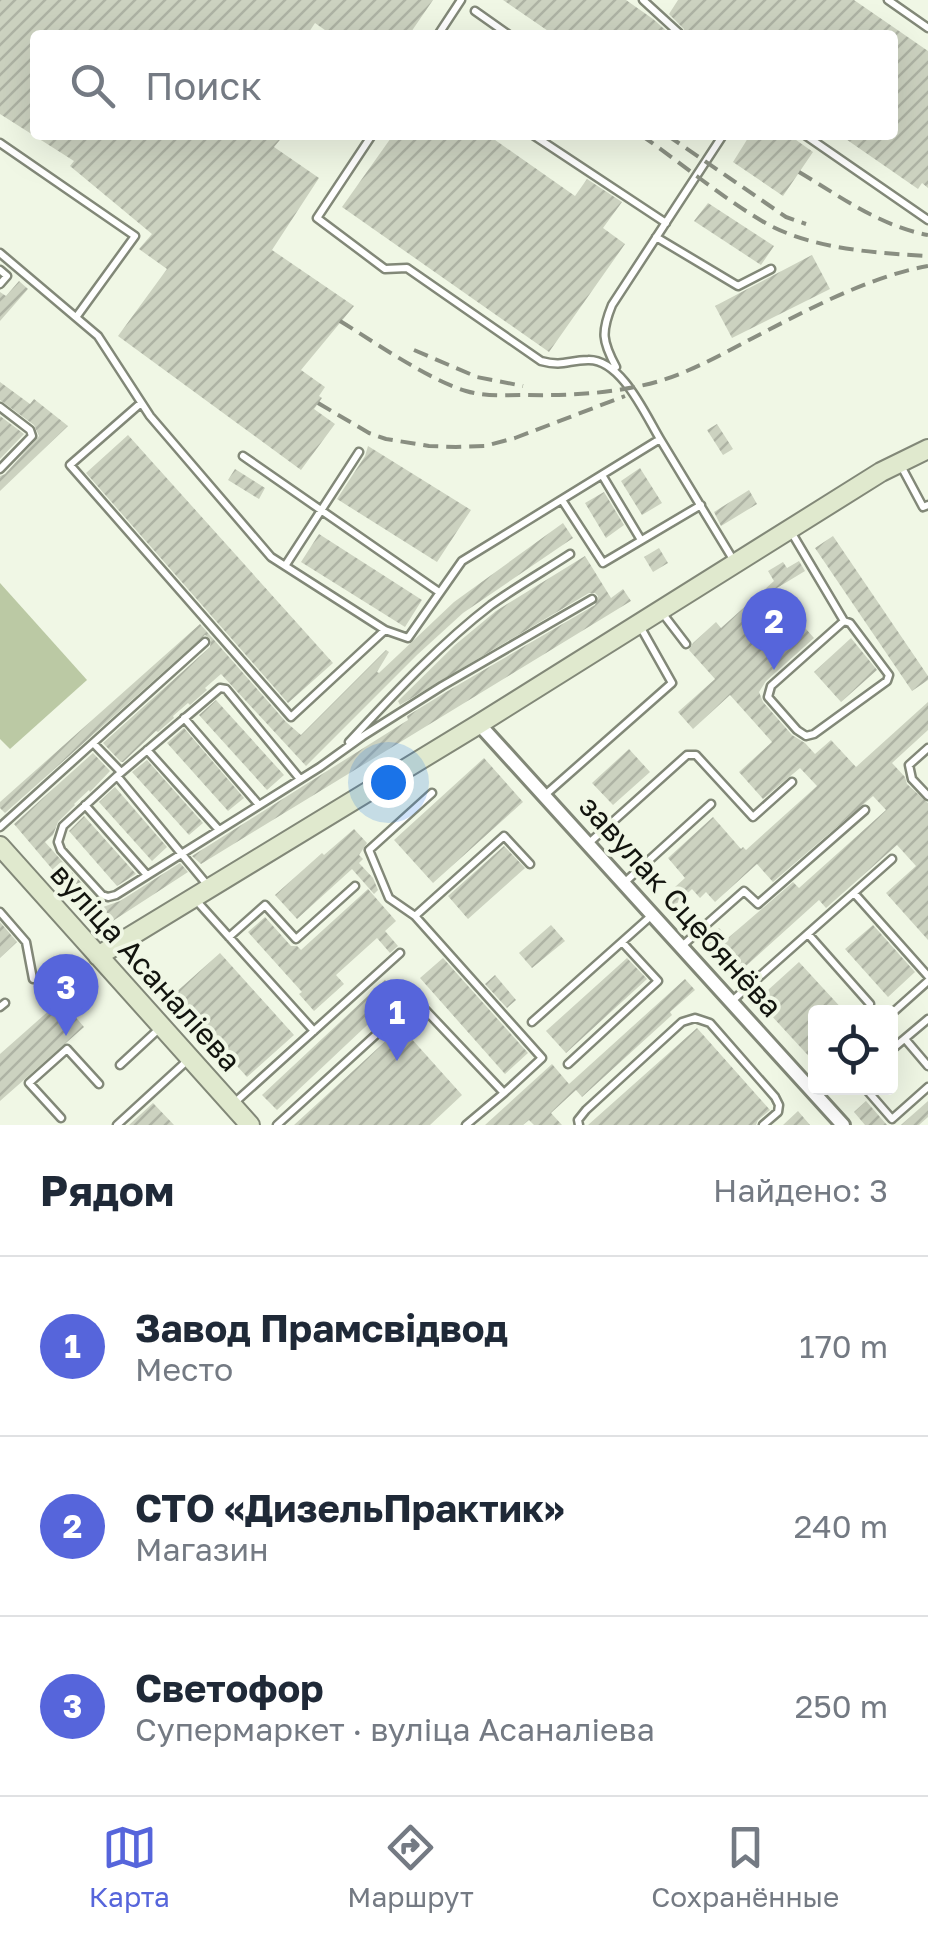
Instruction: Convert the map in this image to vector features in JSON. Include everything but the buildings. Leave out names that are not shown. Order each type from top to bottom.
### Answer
[{"type":"street","points":[[98,956],[881,472],[928,450]]},
{"type":"street","name":"завулак Сцебянёва","points":[[479,724],[731,1002],[808,1080]]},
{"type":"street","name":"вуліца Асаналіева","points":[[0,846],[190,1058],[237,1117]]},
{"type":"street","name":"завулак Сцебянёва","points":[[820,1095],[842,1125]]},
{"type":"lane","points":[[441,30],[461,0]]},
{"type":"lane","points":[[644,0],[677,30]]},
{"type":"lane","points":[[888,0],[928,28]]},
{"type":"lane","points":[[475,11],[502,30]]},
{"type":"lane","points":[[369,140],[317,218],[385,269],[407,268],[542,361],[558,366],[589,360],[606,362],[618,372]]},
{"type":"lane","points":[[541,140],[666,222]]},
{"type":"lane","points":[[720,140],[612,305],[604,326],[604,346],[735,562]]},
{"type":"lane","points":[[812,140],[928,220]]},
{"type":"lane","points":[[0,143],[135,236],[77,316]]},
{"type":"lane","points":[[656,237],[738,286],[771,268]]},
{"type":"lane","points":[[0,253],[98,336],[150,416],[271,557],[385,630],[408,638],[462,562],[660,439]]},
{"type":"lane","points":[[0,270],[6,276],[0,284]]},
{"type":"lane","points":[[141,402],[70,466],[292,717],[385,630]]},
{"type":"lane","points":[[0,407],[30,430],[32,436],[0,468]]},
{"type":"lane","points":[[286,566],[358,452]]},
{"type":"lane","points":[[243,456],[440,592]]},
{"type":"lane","points":[[899,463],[924,507],[928,504]]},
{"type":"lane","points":[[602,474],[642,540]]},
{"type":"lane","points":[[562,500],[603,563],[701,505]]},
{"type":"lane","points":[[790,529],[844,620],[889,675],[843,713],[806,736],[768,697],[768,692],[844,620]]},
{"type":"lane","points":[[342,751],[392,696],[492,604],[570,554]]},
{"type":"lane","points":[[300,779],[226,690],[220,688],[85,805],[63,826],[58,842],[102,895],[116,895],[300,779],[442,686],[592,599]]},
{"type":"lane","points":[[659,609],[686,644]]},
{"type":"lane","points":[[544,796],[672,683],[638,623]]},
{"type":"lane","points":[[0,827],[205,642]]},
{"type":"lane","points":[[184,718],[259,805]]},
{"type":"lane","points":[[93,743],[181,854],[229,937],[314,1031]]},
{"type":"lane","points":[[928,748],[909,764],[912,779],[928,796]]},
{"type":"lane","points":[[147,750],[219,830]]},
{"type":"lane","points":[[588,844],[691,754],[753,817],[792,782]]},
{"type":"lane","points":[[432,792],[370,850],[389,898],[416,916],[542,1058],[466,1125]]},
{"type":"lane","points":[[623,884],[710,804]]},
{"type":"lane","points":[[85,805],[147,875]]},
{"type":"lane","points":[[681,947],[744,892],[758,904],[865,810]]},
{"type":"lane","points":[[416,916],[504,836],[530,864]]},
{"type":"lane","points":[[731,1002],[892,859]]},
{"type":"lane","points":[[229,937],[265,905],[296,939],[355,886]]},
{"type":"lane","points":[[854,893],[928,979],[898,1007]]},
{"type":"lane","points":[[0,912],[26,942],[33,979]]},
{"type":"lane","points":[[532,1022],[652,915]]},
{"type":"lane","points":[[808,934],[870,1004]]},
{"type":"lane","points":[[568,1064],[658,981],[622,942]]},
{"type":"lane","points":[[237,1117],[314,1031],[400,953]]},
{"type":"lane","points":[[277,1125],[416,999],[504,1093]]},
{"type":"lane","points":[[579,1125],[578,1120],[586,1110],[682,1022],[695,1018],[710,1023],[775,1097],[778,1112],[763,1125]]},
{"type":"lane","points":[[898,1045],[928,1019]]},
{"type":"lane","points":[[120,1065],[162,1027]]},
{"type":"lane","points":[[905,1039],[928,1066]]},
{"type":"lane","points":[[61,1118],[29,1083],[54,1060],[66,1049],[98,1084]]},
{"type":"lane","points":[[117,1125],[190,1058]]},
{"type":"lane","points":[[871,1095],[892,1118],[928,1087]]},
{"type":"green space","points":[[0,583],[87,680],[10,749],[0,739]]},
{"type":"railway","points":[[648,140],[731,201],[780,230],[843,248],[928,256]]},
{"type":"railway","points":[[674,140],[786,217],[806,224]]},
{"type":"railway","points":[[799,172],[877,218],[928,235]]},
{"type":"railway","points":[[340,321],[418,369],[466,391],[496,395],[596,393],[675,376],[838,296],[928,266]]},
{"type":"railway","points":[[414,350],[477,377],[523,386]]},
{"type":"railway","points":[[318,403],[386,439],[456,447],[485,446],[515,438],[625,396]]},
{"type":"place","name":"СТО «ДизельПрактик»","points":[[774,670]]},
{"type":"place","name":"Светофор","points":[[66,1036]]},
{"type":"place","name":"Завод Прамсвідвод","points":[[397,1061]]}]
